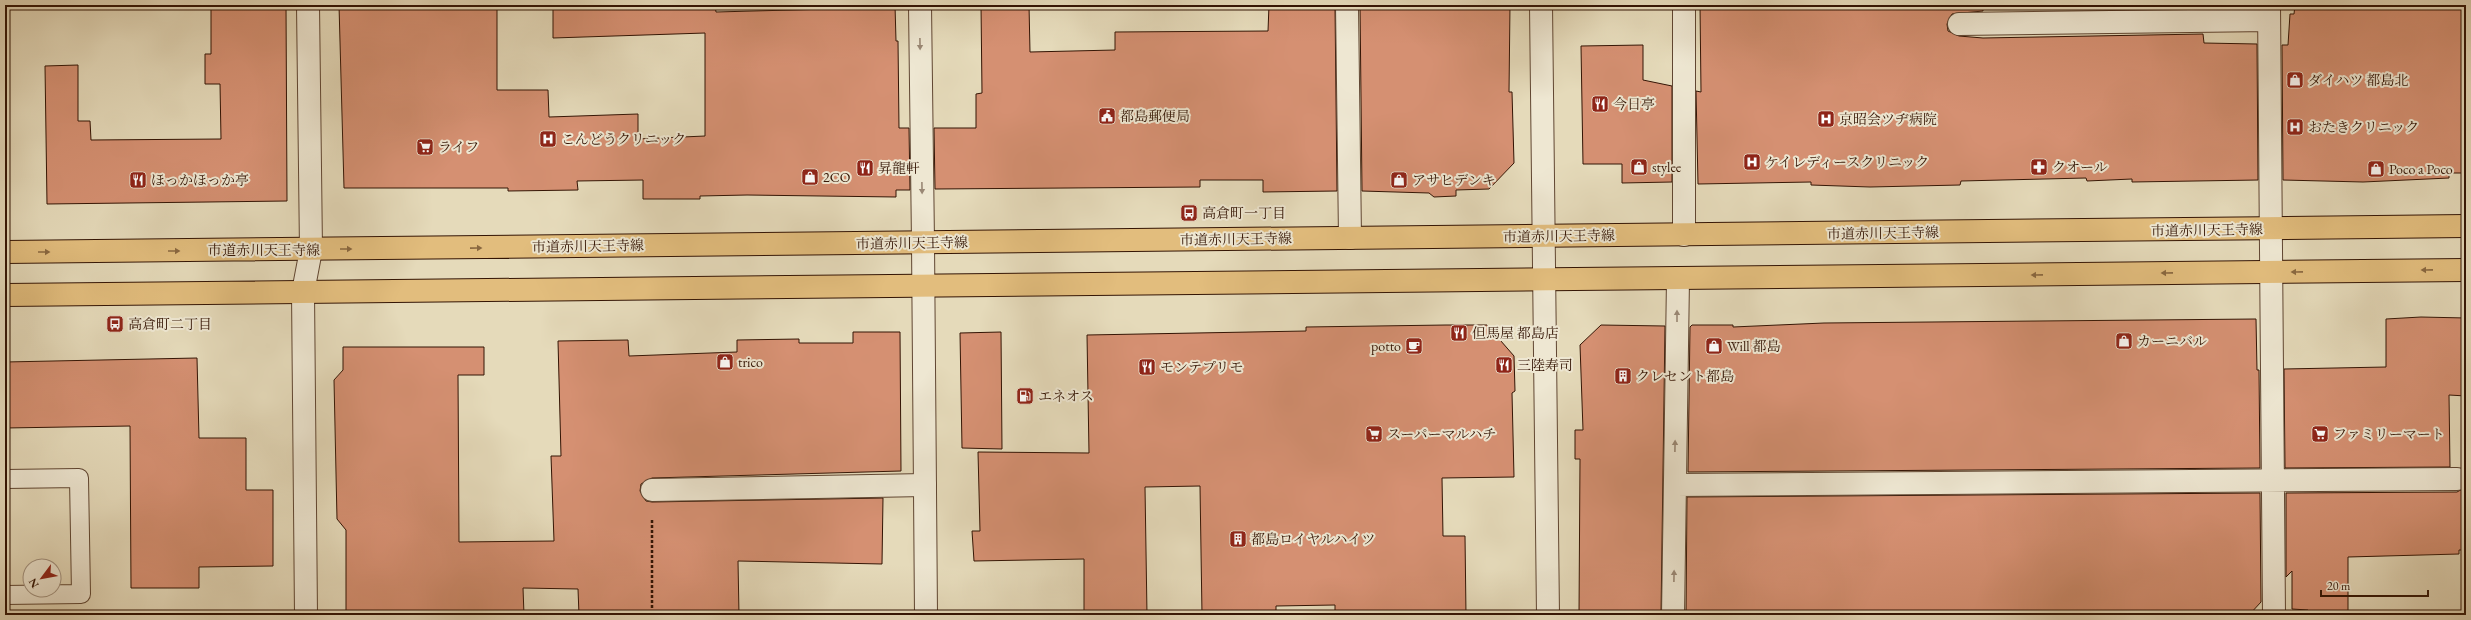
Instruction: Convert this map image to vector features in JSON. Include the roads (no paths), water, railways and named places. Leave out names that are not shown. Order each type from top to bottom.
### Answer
[{"type":"main road","name":"市道赤川天王寺線","points":[[5,252],[311,250],[2466,226]]},
{"type":"main road","points":[[5,295],[1544,281],[2466,270]]},
{"type":"street","points":[[306,615],[303,292],[311,250],[308,5]]},
{"type":"street","points":[[920,5],[926,615]]},
{"type":"street","points":[[1348,5],[1350,238]]},
{"type":"street","points":[[1541,5],[1548,615]]},
{"type":"street","points":[[1684,5],[1684,235]]},
{"type":"street","points":[[1959,24],[2269,13],[2272,229],[2271,272],[2274,615]]},
{"type":"street","points":[[1673,615],[1678,279]]},
{"type":"street","points":[[1675,485],[2457,479]]},
{"type":"street","points":[[652,490],[925,486]]},
{"type":"lane","points":[[5,479],[79,478],[80,594],[5,595]]},
{"type":"place","name":"ダイハツ 都島北","points":[[2295,80]]},
{"type":"place","name":"今日亭","points":[[1600,104]]},
{"type":"place","name":"都島郵便局","points":[[1107,116]]},
{"type":"place","name":"京昭会ツヂ病院","points":[[1826,119]]},
{"type":"place","name":"おたきクリニック","points":[[2295,127]]},
{"type":"place","name":"こんどうクリニック","points":[[548,139]]},
{"type":"place","name":"ライフ","points":[[425,147]]},
{"type":"place","name":"ケイレディースクリニック","points":[[1752,162]]},
{"type":"place","name":"stylee","points":[[1639,167]]},
{"type":"place","name":"クオール","points":[[2039,167]]},
{"type":"place","name":"昇龍軒","points":[[865,168]]},
{"type":"place","name":"Poco a Poco","points":[[2376,169]]},
{"type":"place","name":"2CO","points":[[810,177]]},
{"type":"place","name":"ほっかほっか亭","points":[[138,180]]},
{"type":"place","name":"アサヒデンキ","points":[[1399,180]]},
{"type":"place","name":"高倉町一丁目","points":[[1189,213]]},
{"type":"place","name":"高倉町二丁目","points":[[115,324]]},
{"type":"place","name":"但馬屋 都島店","points":[[1459,333]]},
{"type":"place","name":"カーニバル","points":[[2124,341]]},
{"type":"place","name":"potto","points":[[1414,346]]},
{"type":"place","name":"Will 都島","points":[[1714,346]]},
{"type":"place","name":"trico","points":[[725,362]]},
{"type":"place","name":"三陸寿司","points":[[1504,365]]},
{"type":"place","name":"モンテプリモ","points":[[1147,367]]},
{"type":"place","name":"クレセント都島","points":[[1623,376]]},
{"type":"place","name":"エネオス","points":[[1025,396]]},
{"type":"place","name":"スーパーマルハチ","points":[[1374,434]]},
{"type":"place","name":"ファミリーマート","points":[[2320,434]]},
{"type":"place","name":"都島ロイヤルハイツ","points":[[1238,539]]}]
